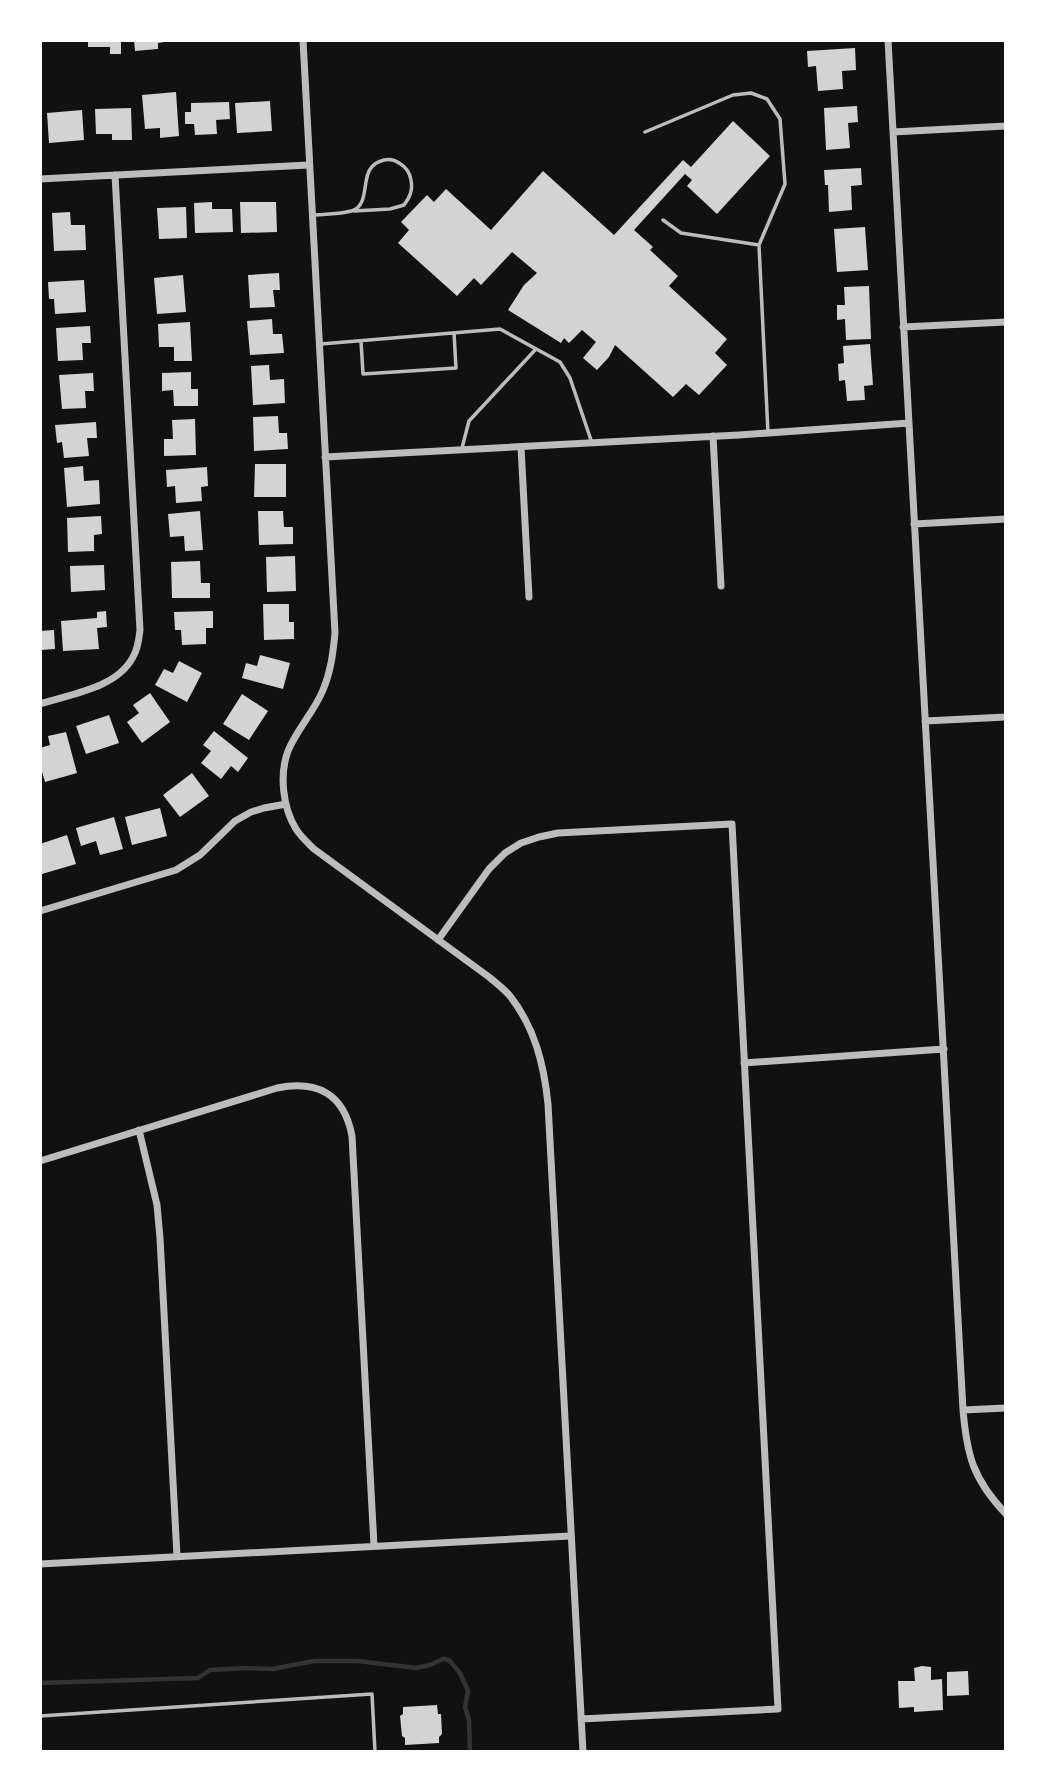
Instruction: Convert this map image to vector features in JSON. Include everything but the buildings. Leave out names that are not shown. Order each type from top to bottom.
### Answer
[{"type":"street","points":[[303,40],[335,617],[329,675],[323,691],[289,750],[285,764],[286,804],[295,828],[314,849],[489,976],[509,995],[534,1037],[541,1058],[548,1104],[583,1752]]},
{"type":"street","points":[[888,40],[965,1441],[974,1469],[986,1491],[1006,1514]]},
{"type":"street","points":[[893,132],[1006,126]]},
{"type":"street","points":[[40,179],[309,165]]},
{"type":"street","points":[[40,704],[97,686],[121,674],[134,657],[140,630],[115,175]]},
{"type":"street","points":[[903,327],[1006,322]]},
{"type":"street","points":[[325,457],[909,423]]},
{"type":"street","points":[[713,436],[720,586]]},
{"type":"street","points":[[521,447],[529,597]]},
{"type":"street","points":[[915,524],[1006,519]]},
{"type":"street","points":[[925,721],[1006,717]]},
{"type":"street","points":[[40,911],[176,870],[200,855],[235,821],[251,812],[286,804]]},
{"type":"street","points":[[438,940],[489,869],[505,853],[522,843],[558,833],[732,824],[778,1709],[581,1719]]},
{"type":"street","points":[[744,1063],[943,1049]]},
{"type":"street","points":[[40,1161],[276,1088],[298,1085],[317,1089],[333,1098],[346,1113],[352,1136],[374,1546]]},
{"type":"street","points":[[139,1130],[155,1194],[159,1227],[177,1556]]},
{"type":"street","points":[[963,1409],[1006,1408]]},
{"type":"street","points":[[40,1564],[570,1536]]},
{"type":"lane","points":[[645,132],[733,95],[751,93],[766,99],[780,119],[785,184],[759,245],[768,433]]},
{"type":"lane","points":[[312,215],[390,209],[404,205],[411,192],[411,177],[408,171],[393,160],[376,163],[368,173],[361,204],[354,211]]},
{"type":"lane","points":[[663,220],[681,233],[759,245]]},
{"type":"lane","points":[[319,344],[500,329],[560,362],[570,378],[592,443]]},
{"type":"lane","points":[[361,340],[363,374],[456,369],[454,333]]},
{"type":"lane","points":[[462,450],[469,421],[536,349]]},
{"type":"lane","points":[[40,1716],[372,1694],[376,1752]]},
{"type":"waterway","points":[[40,1683],[198,1678],[210,1670],[272,1669],[314,1661],[358,1661],[416,1668],[443,1659],[449,1660],[460,1673],[468,1691],[465,1707],[469,1720],[470,1752]]}]
